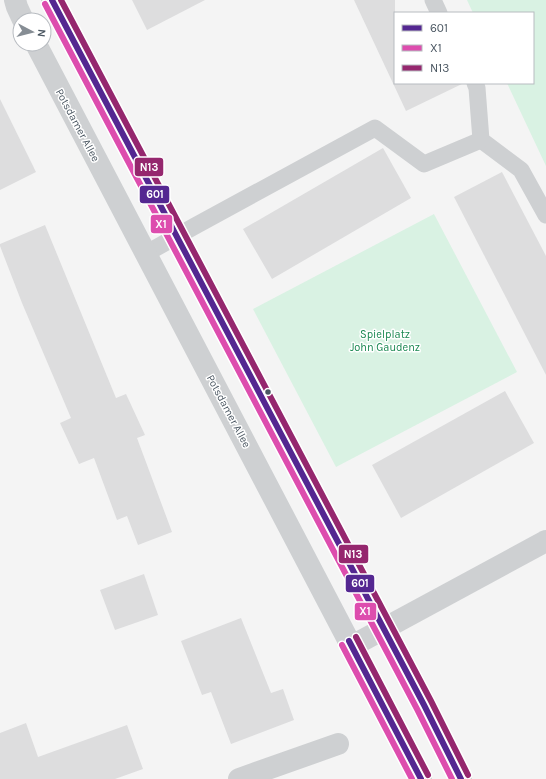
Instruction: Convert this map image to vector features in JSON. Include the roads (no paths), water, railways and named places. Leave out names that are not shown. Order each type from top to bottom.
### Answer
[{"type":"street","points":[[16,0],[19,12]]},
{"type":"street","points":[[52,0],[461,779]]},
{"type":"street","name":"Potsdamer Allee","points":[[40,52],[422,779]]},
{"type":"street","points":[[352,646],[546,541]]},
{"type":"street","points":[[239,779],[338,744]]},
{"type":"lane","points":[[433,0],[439,12]]},
{"type":"lane","points":[[475,84],[481,140],[521,170],[546,215]]},
{"type":"lane","points":[[147,254],[375,128],[424,164],[481,140]]},
{"type":"park label","name":"Spielplatz John Gaudenz","points":[[385,340]]}]
